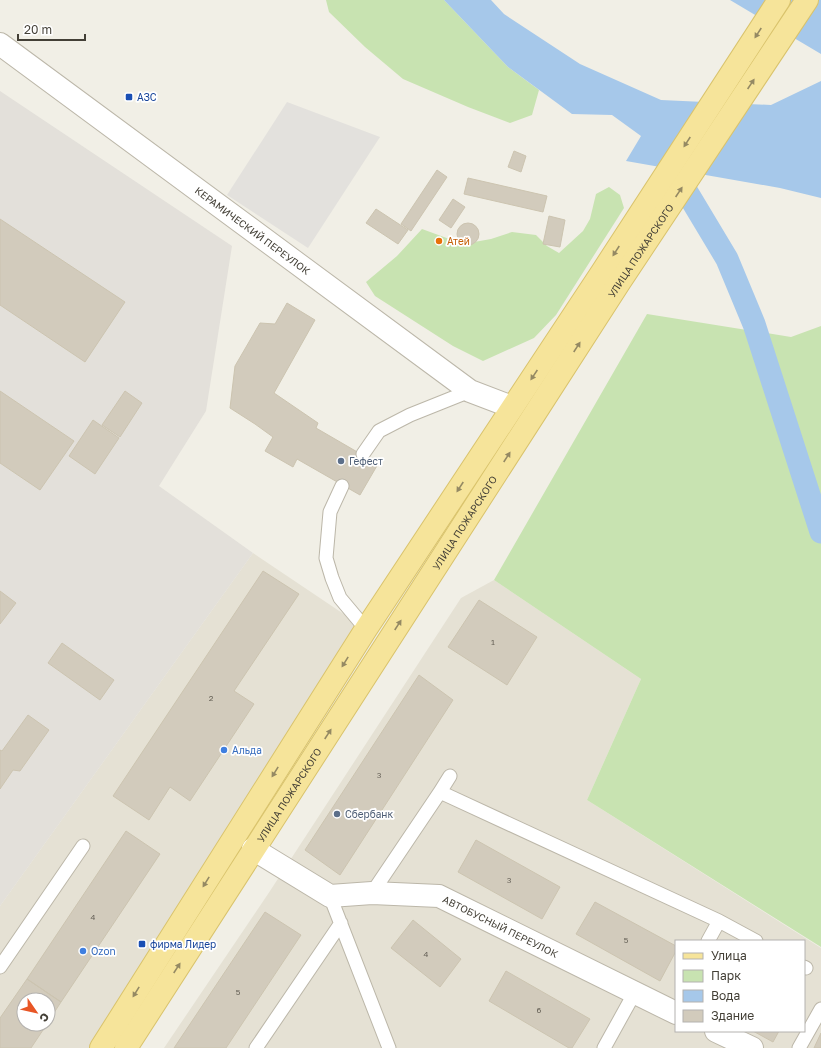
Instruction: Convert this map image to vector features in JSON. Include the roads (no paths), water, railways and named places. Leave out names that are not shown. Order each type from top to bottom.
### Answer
[{"type":"main road","name":"УЛИЦА ПОЖАРСКОГО","points":[[126,1048],[253,849],[610,278],[779,0]]},
{"type":"main road","name":"УЛИЦА ПОЖАРСКОГО","points":[[101,1048],[366,629],[512,407],[610,278],[807,0]]},
{"type":"street","name":"КЕРАМИЧЕСКИЙ ПЕРЕУЛОК","points":[[0,44],[470,391],[512,407]]},
{"type":"street","points":[[253,849],[330,896]]},
{"type":"street","name":"АВТОБУСНЫЙ ПЕРЕУЛОК","points":[[330,896],[372,893],[439,896],[635,992],[674,1008]]},
{"type":"street","points":[[718,1032],[752,1048]]},
{"type":"lane","points":[[363,454],[379,431],[410,414],[470,391]]},
{"type":"lane","points":[[342,486],[330,512],[326,558],[340,598],[366,629]]},
{"type":"lane","points":[[372,893],[450,776]]},
{"type":"lane","points":[[440,792],[719,921],[754,940]]},
{"type":"lane","points":[[0,968],[83,846]]},
{"type":"lane","points":[[330,896],[389,1048]]},
{"type":"lane","points":[[709,940],[719,921]]},
{"type":"lane","points":[[256,1048],[340,923]]},
{"type":"lane","points":[[604,1048],[635,992]]},
{"type":"lane","points":[[799,1048],[821,1009]]},
{"type":"water","points":[[444,0],[491,0],[504,14],[580,64],[661,100],[771,105],[821,81],[821,198],[780,188],[626,161],[641,136],[612,115],[572,114],[508,67]]},
{"type":"water","points":[[730,0],[821,0],[821,54]]},
{"type":"waterway","points":[[673,169],[727,259],[754,324],[821,532]]},
{"type":"place","name":"АЗС","points":[[129,97]]},
{"type":"place","name":"Атей","points":[[439,241]]},
{"type":"place","name":"Гефест","points":[[341,461]]},
{"type":"place","name":"Альда","points":[[224,750]]},
{"type":"place","name":"Сбербанк","points":[[337,814]]},
{"type":"place","name":"фирма Лидер","points":[[142,944]]},
{"type":"place","name":"Ozon","points":[[83,951]]}]
